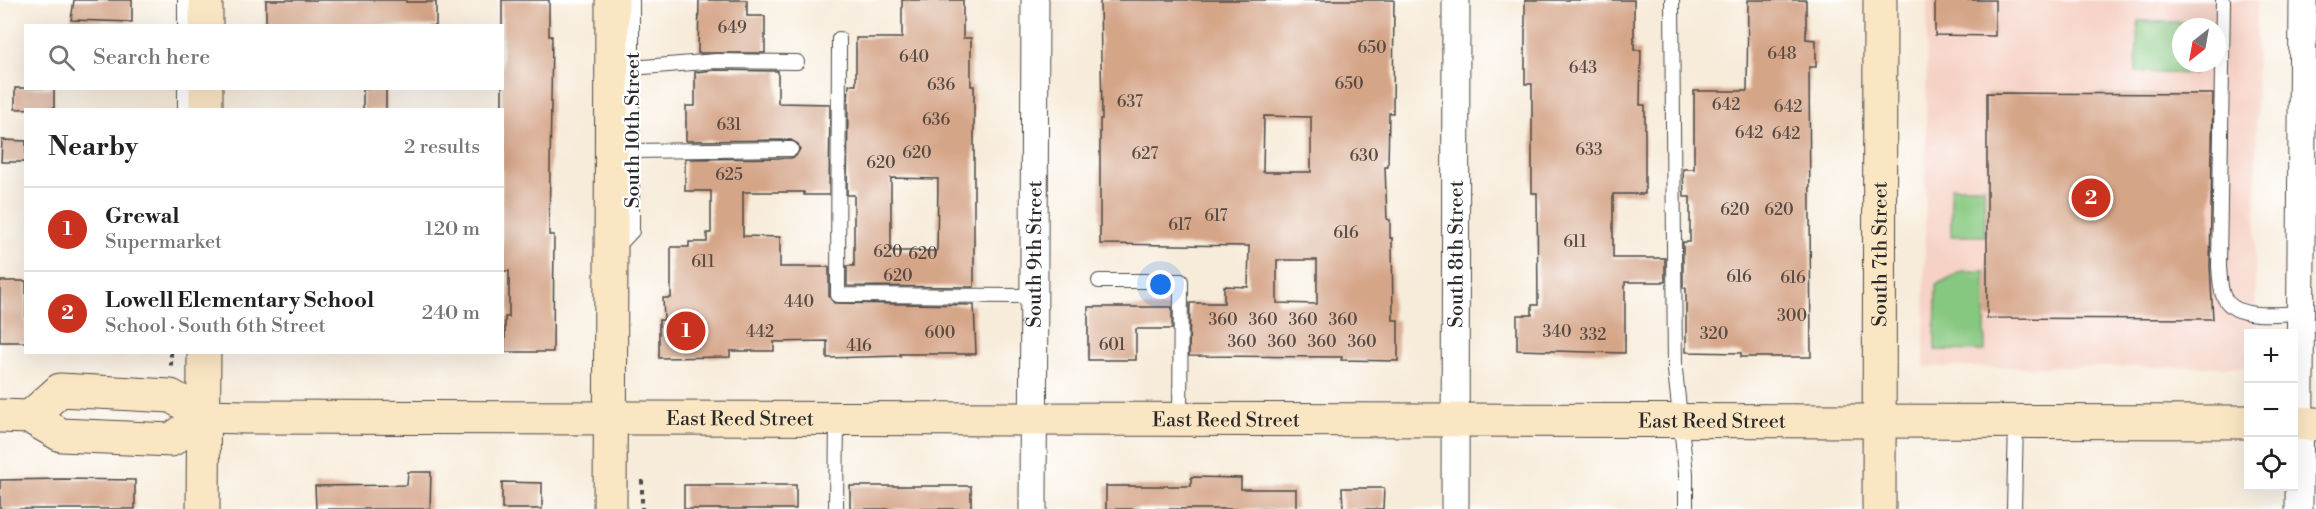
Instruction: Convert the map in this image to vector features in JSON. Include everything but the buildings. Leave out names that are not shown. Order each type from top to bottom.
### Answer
[{"type":"street","points":[[206,0],[206,24]]},
{"type":"street","name":"South 10th Street","points":[[610,509],[612,0]]},
{"type":"street","name":"South 9th Street","points":[[1033,509],[1035,0]]},
{"type":"street","name":"South 8th Street","points":[[1455,509],[1456,0]]},
{"type":"street","name":"South 7th Street","points":[[1879,509],[1880,0]]},
{"type":"street","points":[[2299,509],[2303,424],[2301,313],[2303,0]]},
{"type":"street","points":[[206,90],[206,108]]},
{"type":"street","points":[[203,509],[204,354]]},
{"type":"street","points":[[15,417],[60,390],[171,396],[205,416]]},
{"type":"street","points":[[15,417],[61,435],[171,440],[205,416]]},
{"type":"street","name":"East Reed Street","points":[[205,416],[2244,422]]},
{"type":"lane","points":[[185,0],[185,24]]},
{"type":"lane","name":"South 10th Street","points":[[611,252],[632,231],[632,0]]},
{"type":"lane","points":[[1672,0],[1675,370],[1686,473],[1686,509]]},
{"type":"lane","points":[[2223,0],[2219,267],[2223,296],[2240,310],[2258,314],[2301,313]]},
{"type":"lane","points":[[839,39],[838,295],[1034,296]]},
{"type":"lane","points":[[632,68],[716,60],[797,62]]},
{"type":"lane","points":[[184,108],[185,90]]},
{"type":"lane","points":[[631,151],[791,149]]},
{"type":"lane","points":[[1099,282],[1181,281],[1180,419]]},
{"type":"lane","points":[[836,509],[837,418]]},
{"type":"lane","points":[[2014,509],[2016,422]]},
{"type":"path","points":[[642,471],[642,509]]},
{"type":"shaded area","points":[[1927,0],[2257,0],[2255,329],[2244,329],[2244,367],[1924,367]]},
{"type":"green space","points":[[2138,21],[2172,22],[2172,72],[2194,72],[2194,74],[2136,72]]},
{"type":"green space","points":[[1951,187],[1984,187],[1985,236],[1951,236]]},
{"type":"green space","points":[[1962,271],[1985,271],[1985,351],[1935,350],[1936,285]]},
{"type":"place","name":"Lowell Elementary School","points":[[2091,198]]},
{"type":"place","name":"Grewal","points":[[686,331]]}]
